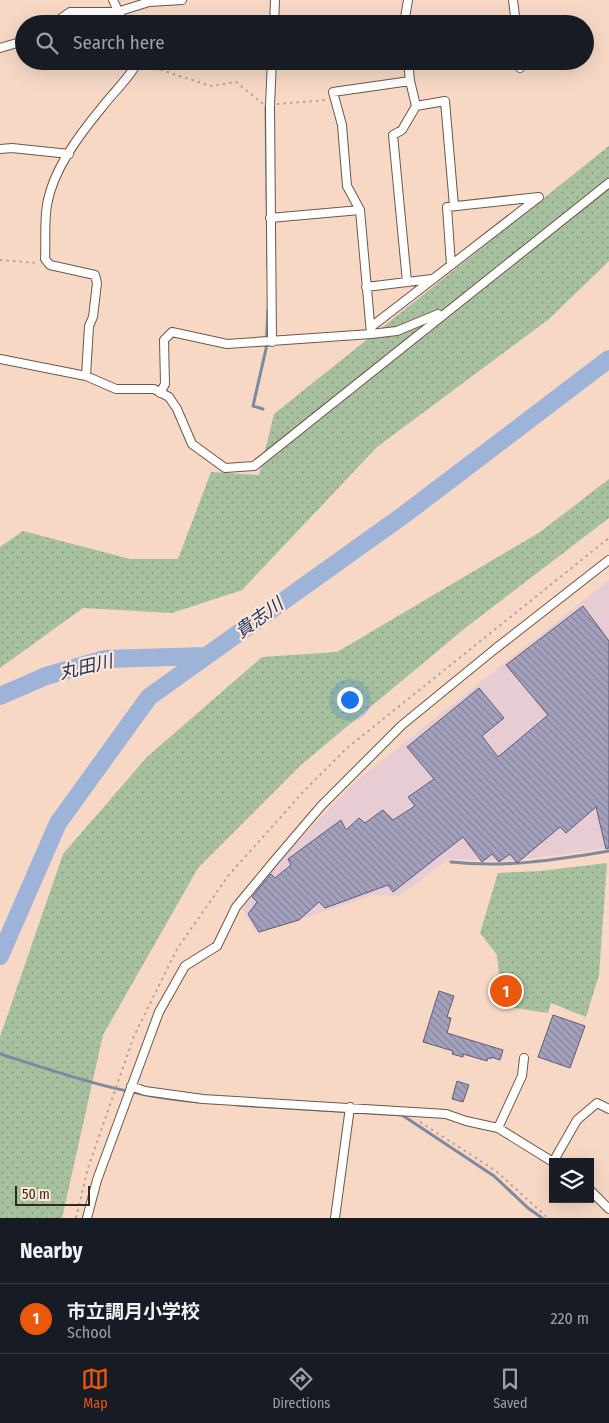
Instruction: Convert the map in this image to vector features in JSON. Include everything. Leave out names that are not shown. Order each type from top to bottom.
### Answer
[{"type":"street","points":[[113,0],[119,15]]},
{"type":"street","points":[[66,15],[70,12],[117,12],[149,2],[182,0]]},
{"type":"street","points":[[274,15],[275,0]]},
{"type":"street","points":[[406,15],[408,0]]},
{"type":"street","points":[[514,0],[515,15]]},
{"type":"street","points":[[0,48],[15,44]]},
{"type":"street","points":[[86,376],[89,326],[93,317],[98,284],[96,275],[50,265],[45,259],[47,207],[51,191],[70,154],[129,70]]},
{"type":"street","points":[[272,70],[270,218],[272,342]]},
{"type":"street","points":[[407,282],[393,134],[402,130],[416,106],[409,70]]},
{"type":"street","points":[[371,331],[360,210],[347,186],[342,125],[333,92],[410,81]]},
{"type":"street","points":[[416,106],[445,101],[454,206]]},
{"type":"street","points":[[0,149],[12,148],[70,154]]},
{"type":"street","points":[[0,359],[86,376],[116,389],[154,389],[168,397],[177,409],[192,444],[225,468],[254,466],[609,183]]},
{"type":"street","points":[[371,331],[433,279],[451,265],[538,197],[447,207],[451,265]]},
{"type":"street","points":[[270,218],[360,210]]},
{"type":"street","points":[[366,287],[433,279]]},
{"type":"street","points":[[160,393],[165,384],[164,340],[172,332],[227,344],[272,342],[371,331],[397,331],[444,313]]},
{"type":"street","points":[[87,1218],[96,1180],[158,1012],[186,966],[218,946],[236,907],[321,806],[428,702],[609,560]]},
{"type":"street","points":[[498,1128],[522,1076],[524,1058]]},
{"type":"street","points":[[131,1086],[145,1091],[203,1099],[446,1114],[466,1121],[498,1128],[549,1160]]},
{"type":"street","points":[[555,1158],[577,1120],[597,1103],[609,1109]]},
{"type":"street","points":[[335,1218],[350,1107]]},
{"type":"street","points":[[594,1194],[609,1209]]},
{"type":"path","points":[[161,70],[211,86],[236,82],[260,104],[270,105],[335,99]]},
{"type":"path","points":[[0,260],[50,265]]},
{"type":"path","points":[[420,1122],[496,1171],[548,1218]]},
{"type":"shaded area","points":[[609,580],[609,848],[510,861],[449,859],[400,896],[373,895],[257,934],[242,909],[248,898],[271,869],[356,781]]},
{"type":"green space","points":[[609,146],[609,261],[549,319],[377,447],[242,590],[172,613],[83,608],[0,668],[0,547],[23,531],[130,559],[178,559],[211,472],[259,475],[274,414]]},
{"type":"green space","points":[[609,479],[609,518],[464,629],[302,764],[198,868],[103,1035],[62,1218],[0,1218],[0,1037],[63,854],[147,757],[262,657],[337,652],[540,532]]},
{"type":"green space","points":[[607,863],[599,975],[586,1017],[551,1003],[548,1013],[502,1006],[497,955],[480,933],[498,873],[541,871]]},
{"type":"building","points":[[583,606],[609,641],[609,848],[606,849],[596,807],[566,833],[560,827],[517,863],[510,854],[499,862],[492,854],[482,862],[463,837],[393,892],[388,885],[325,908],[319,902],[299,920],[259,932],[248,914],[257,902],[252,897],[271,874],[275,878],[291,865],[288,859],[341,820],[346,830],[359,818],[365,823],[383,810],[393,820],[415,806],[408,797],[434,779],[407,747],[479,688],[504,718],[482,736],[498,757],[548,715],[506,665]]},
{"type":"building","points":[[439,991],[454,996],[447,1017],[451,1018],[447,1033],[503,1050],[500,1060],[491,1057],[487,1061],[463,1054],[463,1057],[452,1054],[453,1051],[423,1042]]},
{"type":"building","points":[[553,1015],[585,1026],[570,1068],[538,1057]]},
{"type":"building","points":[[457,1081],[469,1085],[463,1102],[452,1099]]},
{"type":"waterway","points":[[266,107],[268,268]]},
{"type":"waterway","points":[[263,409],[253,406],[266,349],[268,310]]},
{"type":"waterway","name":"貴志川","points":[[0,956],[58,823],[149,697],[405,514],[609,359]]},
{"type":"waterway","name":"丸田川","points":[[0,696],[46,676],[105,659],[206,656]]},
{"type":"waterway","points":[[451,862],[510,864],[609,851]]},
{"type":"waterway","points":[[0,1054],[122,1090],[198,1102]]},
{"type":"waterway","points":[[237,1105],[402,1115],[494,1176],[528,1208],[542,1218]]},
{"type":"place","name":"市立調月小学校","points":[[506,991]]}]
